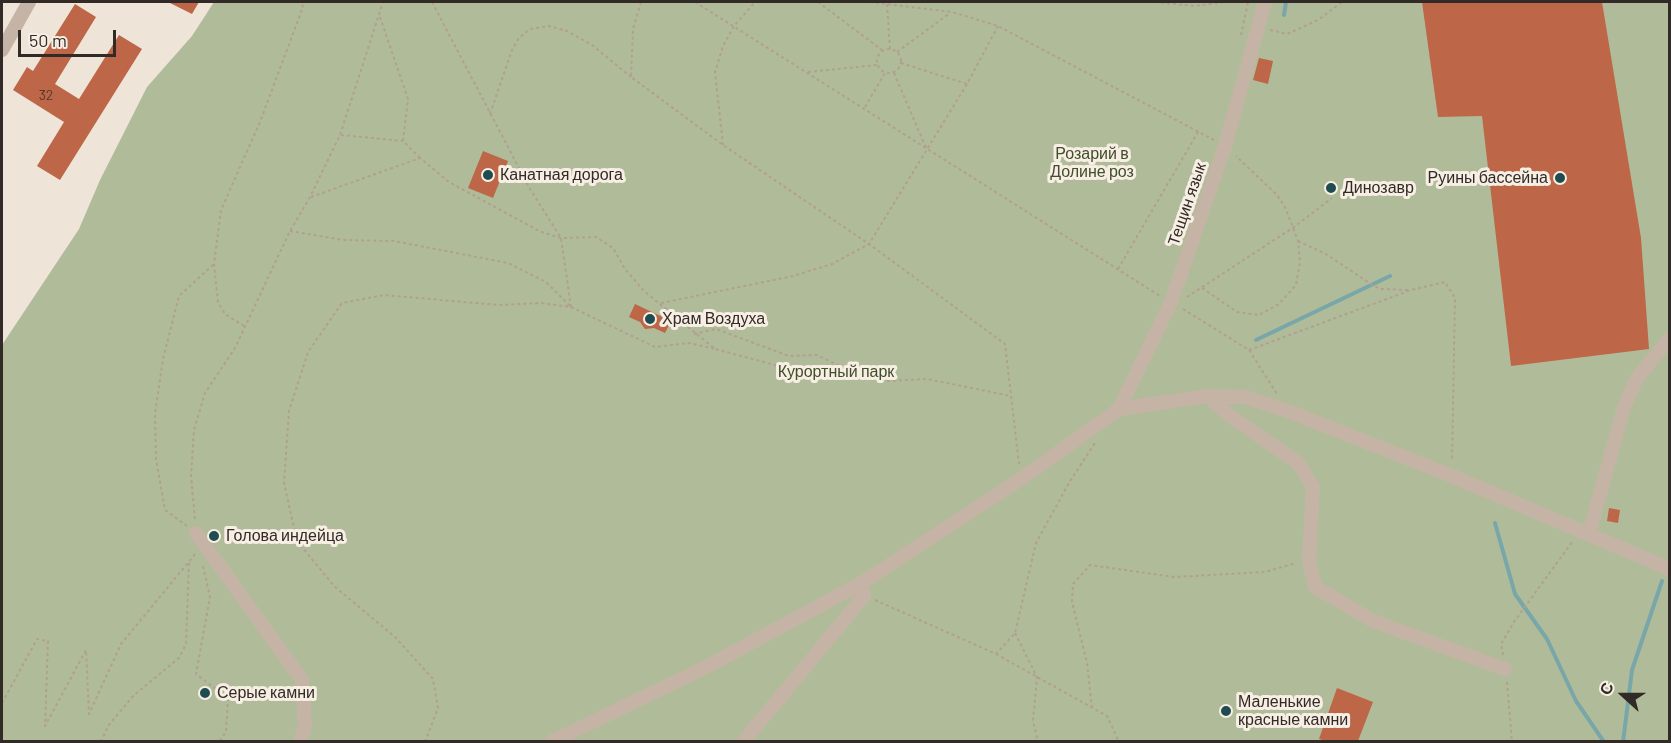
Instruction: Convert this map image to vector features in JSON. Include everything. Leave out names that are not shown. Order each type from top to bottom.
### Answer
[{"type":"street","points":[[2,50],[29,2]]},
{"type":"street","name":"Тещин язык","points":[[1119,410],[1171,302],[1225,146],[1265,2]]},
{"type":"street","points":[[1585,532],[1624,407],[1637,378],[1670,338]]},
{"type":"street","points":[[1208,396],[1230,416],[1298,464],[1312,487],[1310,554],[1315,587],[1373,621],[1505,669]]},
{"type":"street","points":[[551,741],[862,590],[1119,410],[1208,396],[1245,397],[1288,411],[1452,476],[1670,569]]},
{"type":"street","points":[[196,533],[276,640],[302,680],[305,726],[300,741]]},
{"type":"street","points":[[743,741],[862,590]]},
{"type":"path","points":[[244,326],[225,314],[218,302],[213,264],[221,210],[285,59],[303,7],[301,2]]},
{"type":"path","points":[[196,533],[191,476],[194,430],[205,393],[235,348],[290,231],[310,197],[340,135],[383,2]]},
{"type":"path","points":[[432,2],[530,189],[561,238],[571,307]]},
{"type":"path","points":[[631,77],[633,29],[641,2]]},
{"type":"path","points":[[695,2],[864,107],[1117,270],[1249,350],[1288,411]]},
{"type":"path","points":[[723,145],[715,72],[723,46],[734,26],[755,2]]},
{"type":"path","points":[[818,2],[882,50]]},
{"type":"path","points":[[870,2],[952,12],[998,26],[1225,146],[1277,195],[1294,227],[1300,262],[1296,285],[1279,304],[1259,315],[1237,312],[1202,288]]},
{"type":"path","points":[[1155,2],[1195,6],[1225,2]]},
{"type":"path","points":[[1259,28],[1287,34],[1318,20],[1342,2]]},
{"type":"path","points":[[887,4],[890,48]]},
{"type":"path","points":[[897,52],[952,12]]},
{"type":"path","points":[[379,16],[408,99],[404,141]]},
{"type":"path","points":[[490,114],[512,50],[519,38],[530,29],[549,26],[567,31],[592,45],[723,145],[869,244],[1005,344],[1021,479]]},
{"type":"path","points":[[660,304],[793,276],[832,264],[869,244],[967,84],[998,26]]},
{"type":"path","points":[[894,73],[885,73],[877,65],[877,57],[882,50],[890,48],[897,52],[901,63]]},
{"type":"path","points":[[901,63],[967,84]]},
{"type":"path","points":[[894,73],[901,63]]},
{"type":"path","points":[[808,72],[877,65]]},
{"type":"path","points":[[864,107],[885,73]]},
{"type":"path","points":[[894,73],[926,148]]},
{"type":"path","points":[[1117,270],[1198,132]]},
{"type":"path","points":[[340,135],[404,141],[420,158],[458,188],[541,232],[561,238],[596,237],[613,248],[632,277],[660,304],[715,349]]},
{"type":"path","points":[[310,197],[420,158]]},
{"type":"path","points":[[1171,302],[1179,302],[1202,288],[1294,227],[1332,198]]},
{"type":"path","points":[[290,231],[343,240],[394,241],[508,263],[546,282],[571,307]]},
{"type":"path","points":[[1298,241],[1326,254],[1374,286],[1381,289],[1411,290]]},
{"type":"path","points":[[196,533],[165,510],[156,459],[154,414],[179,296],[213,264]]},
{"type":"path","points":[[1249,350],[1411,290],[1445,282],[1455,298],[1452,476]]},
{"type":"path","points":[[425,741],[438,708],[432,679],[395,637],[334,586],[297,541],[284,483],[289,411],[308,352],[342,303],[384,295],[498,305],[541,303],[571,307],[655,347],[689,343],[806,373]]},
{"type":"path","points":[[694,334],[716,329],[789,356],[817,355],[854,373],[866,373],[886,381],[927,379],[1011,396]]},
{"type":"path","points":[[996,654],[1016,633],[1036,543],[1070,481],[1095,442]]},
{"type":"path","points":[[1514,622],[1585,532]]},
{"type":"path","points":[[2,703],[37,639],[48,641],[45,726],[86,650],[89,714],[121,644],[199,549],[210,597],[196,674],[228,698],[226,732],[219,741]]},
{"type":"path","points":[[1092,708],[1087,663],[1072,602],[1073,584],[1090,565],[1174,577],[1232,575],[1265,572],[1293,565],[1310,554]]},
{"type":"path","points":[[101,741],[108,726],[134,695],[179,658],[186,644],[189,561]]},
{"type":"path","points":[[862,590],[996,654],[1107,716],[1119,741]]},
{"type":"path","points":[[1016,633],[1037,677],[1033,721],[1038,741]]},
{"type":"green space","name":"Курортный парк","points":[[214,2],[1669,2],[1669,741],[2,742],[2,345],[79,229],[100,180],[147,87],[192,36]]},
{"type":"building","points":[[168,2],[199,2],[192,14]]},
{"type":"building","name":"Руины бассейна","points":[[1422,2],[1602,2],[1641,238],[1649,349],[1511,366],[1482,116],[1438,117]]},
{"type":"building","points":[[75,4],[96,17],[55,84],[79,99],[119,35],[142,49],[60,180],[37,166],[64,122],[13,90],[27,67],[33,71]]},
{"type":"building","points":[[1259,58],[1273,61],[1268,84],[1253,80]]},
{"type":"building","name":"Канатная дорога","points":[[483,151],[508,161],[493,198],[468,188]]},
{"type":"building","name":"Храм Воздуха","points":[[635,304],[671,321],[665,333],[654,328],[645,329],[640,322],[629,317]]},
{"type":"building","points":[[1609,508],[1620,510],[1618,523],[1607,521]]},
{"type":"building","points":[[1337,688],[1373,702],[1358,741],[1319,739]]},
{"type":"waterway","points":[[1284,15],[1286,2]]},
{"type":"waterway","points":[[1256,340],[1390,276]]},
{"type":"waterway","points":[[1495,523],[1515,594],[1547,639],[1576,701],[1604,742]]},
{"type":"waterway","points":[[1623,742],[1632,670],[1662,581]]},
{"type":"place","name":"Канатная дорога","points":[[488,175]]},
{"type":"place","name":"Руины бассейна","points":[[1560,178]]},
{"type":"place","name":"Динозавр","points":[[1331,188]]},
{"type":"place","name":"Храм Воздуха","points":[[650,319]]},
{"type":"place","name":"Голова индейца","points":[[214,536]]},
{"type":"place","name":"Серые камни","points":[[205,693]]},
{"type":"place","name":"Маленькие красные камни","points":[[1226,711]]},
{"type":"park label","name":"Розарий в Долине роз","points":[[1092,163]]}]
